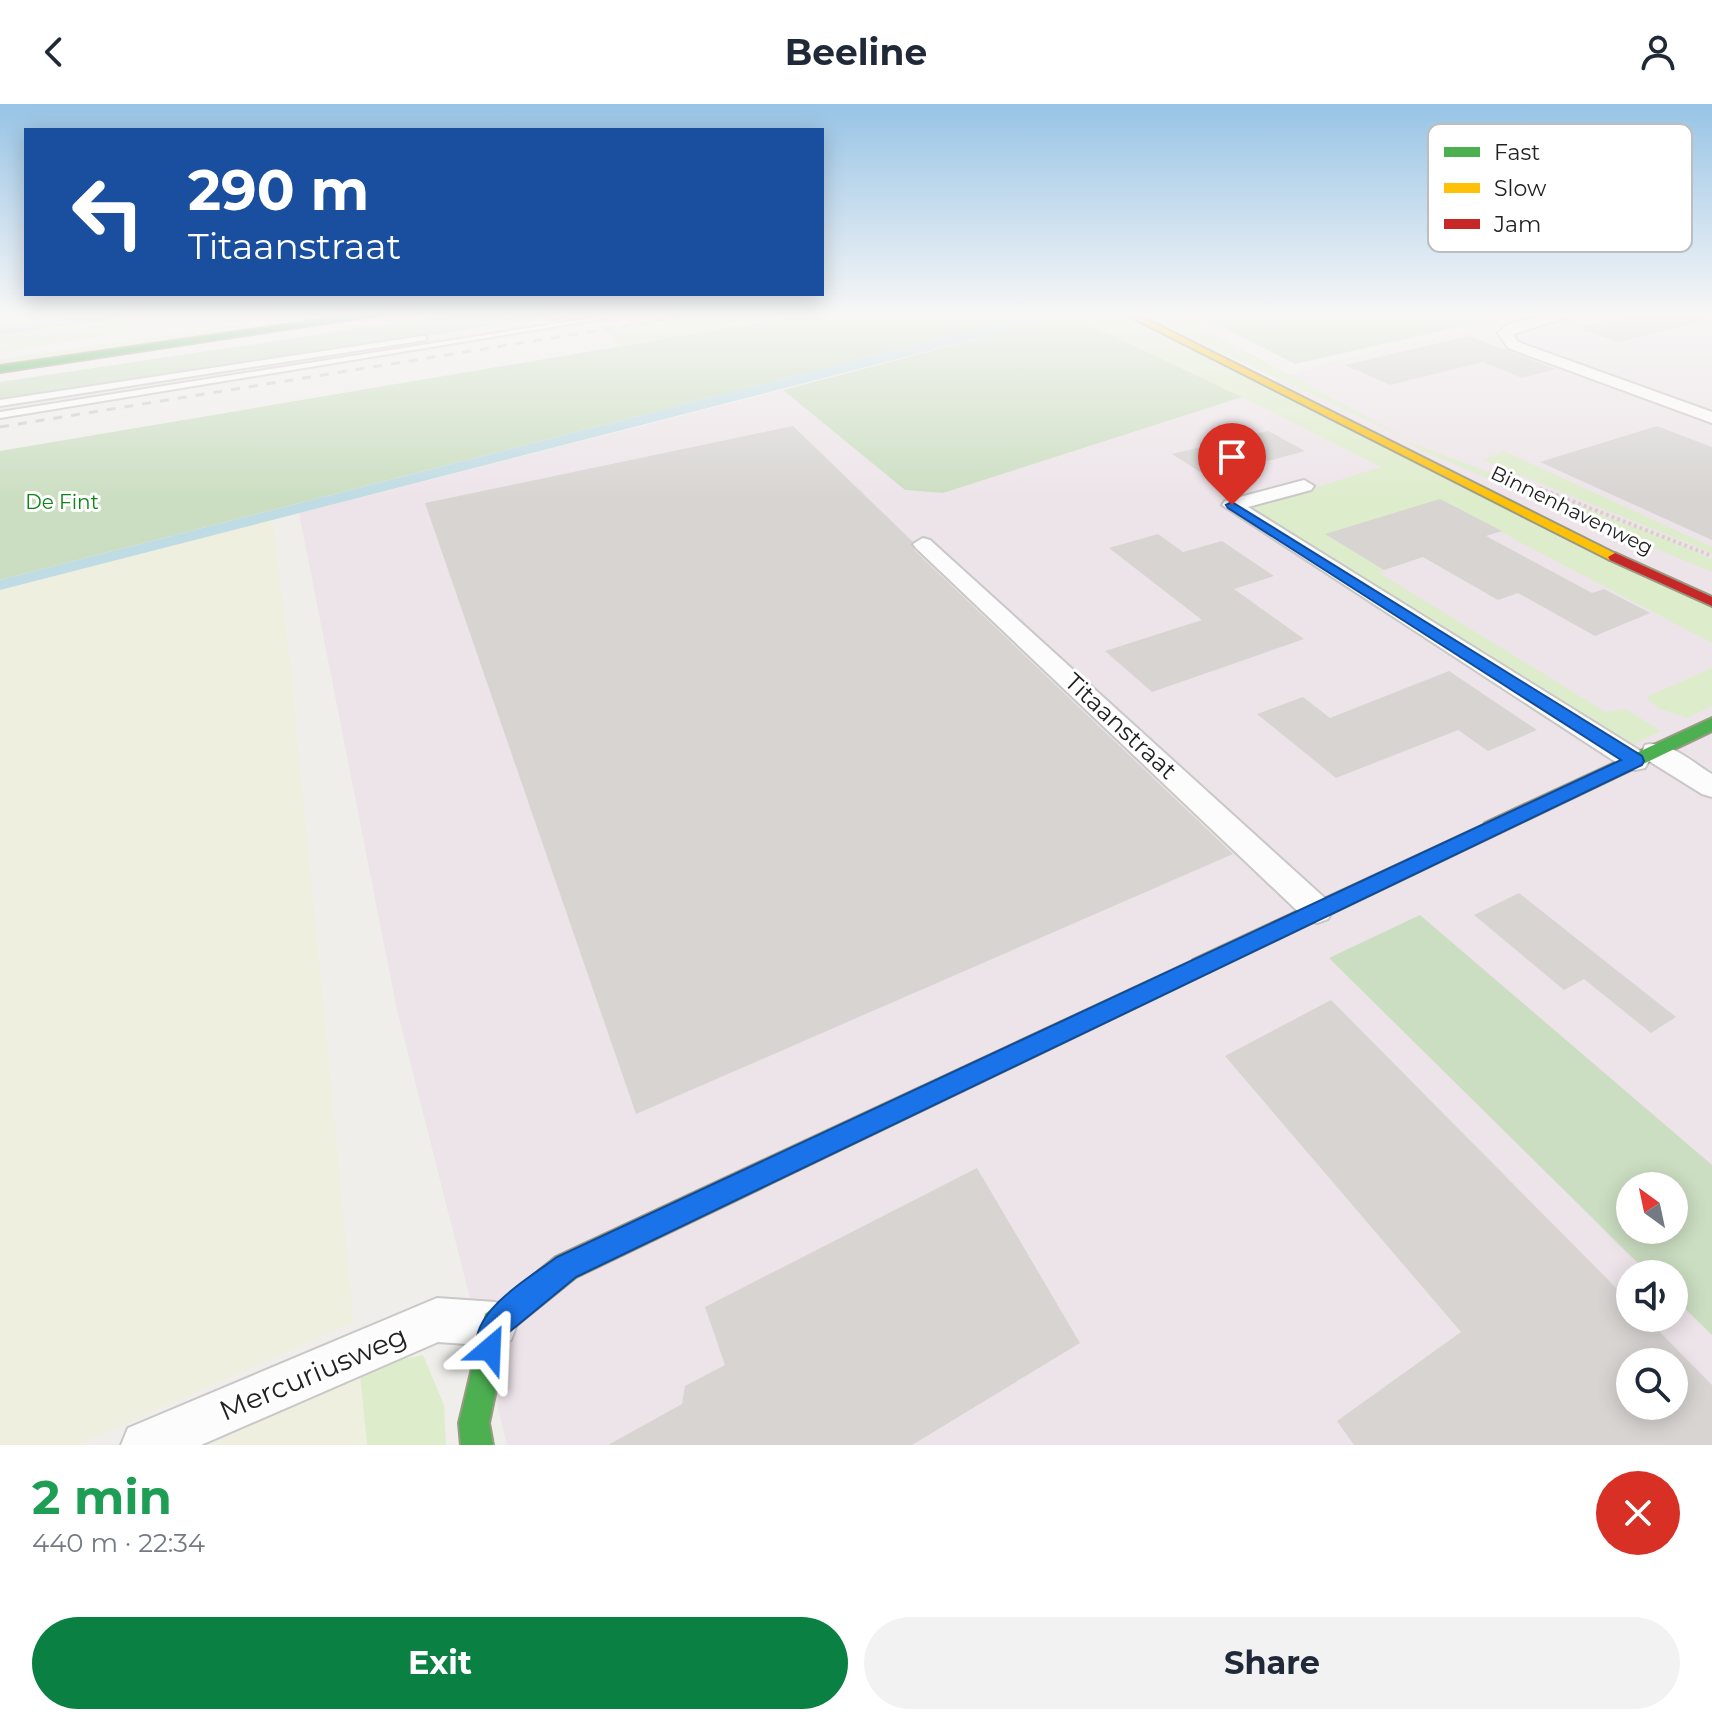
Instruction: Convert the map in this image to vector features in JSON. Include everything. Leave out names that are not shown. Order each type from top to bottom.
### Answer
[{"type":"main road","name":"Binnenhavenweg","points":[[1252,375],[1585,542],[1712,602]]},
{"type":"main road","name":"Binnenhavenweg","points":[[1415,455],[1615,536]]},
{"type":"main road","points":[[477,1445],[474,1423],[495,1324],[566,1267],[1712,724]]},
{"type":"street","points":[[1594,375],[1712,418]]},
{"type":"street","points":[[1304,486],[1232,505],[1645,756],[1712,787]]},
{"type":"street","name":"Titaanstraat","points":[[923,544],[1317,910]]},
{"type":"street","name":"Mercuriusweg","points":[[145,1445],[437,1320],[495,1324]]},
{"type":"lane","points":[[0,403],[180,375]]},
{"type":"lane","points":[[0,415],[243,375]]},
{"type":"path","name":"Binnenhavenweg","points":[[1529,484],[1712,556]]},
{"type":"shaded area","points":[[169,375],[279,375],[0,419],[0,401]]},
{"type":"shaded area","points":[[1291,375],[1712,375],[1712,1445],[507,1445],[397,1010],[299,513],[783,390],[905,490],[943,493]]},
{"type":"green space","points":[[50,375],[177,375],[0,402],[0,382]]},
{"type":"green space","name":"De Fint","points":[[452,375],[800,375],[0,580],[0,451]]},
{"type":"green space","points":[[842,375],[1195,375],[1242,397],[943,493],[905,490],[783,390]]},
{"type":"green space","points":[[1195,375],[1242,375],[1712,607],[1712,643],[1499,531],[1378,572],[1606,712],[1626,709],[1661,731],[1626,748],[1247,509],[1381,467]]},
{"type":"green space","points":[[1269,375],[1289,375],[1410,440]]},
{"type":"green space","points":[[1404,440],[1712,559],[1712,572],[1422,451]]},
{"type":"green space","points":[[1504,451],[1712,547],[1712,553],[1483,460]]},
{"type":"green space","points":[[273,520],[290,660],[354,1322],[77,1445],[0,1445],[0,590]]},
{"type":"green space","points":[[1712,668],[1712,706],[1687,718],[1658,708],[1646,697]]},
{"type":"green space","points":[[1420,915],[1712,1165],[1712,1335],[1688,1312],[1688,1260],[1635,1260],[1619,1244],[1688,1244],[1688,1172],[1616,1172],[1616,1241],[1329,958]]},
{"type":"green space","points":[[423,1355],[444,1405],[446,1445],[367,1445],[360,1374],[382,1364]]},
{"type":"green space","points":[[360,1374],[367,1445],[209,1445]]},
{"type":"water","points":[[800,375],[837,375],[0,590],[0,580]]},
{"type":"building","points":[[1367,375],[1432,375],[1390,385]]},
{"type":"building","points":[[793,426],[912,541],[914,550],[1233,854],[636,1114],[425,503]]},
{"type":"building","points":[[1657,426],[1712,447],[1712,540],[1540,462]]},
{"type":"building","points":[[1268,431],[1305,451],[1208,477],[1172,454]]},
{"type":"building","points":[[1440,499],[1502,531],[1486,536],[1592,593],[1604,589],[1650,613],[1595,636],[1518,593],[1498,600],[1423,557],[1384,570],[1325,534]]},
{"type":"building","points":[[1158,534],[1183,552],[1222,541],[1274,576],[1234,589],[1304,639],[1152,692],[1105,651],[1202,620],[1109,548]]},
{"type":"building","points":[[1449,671],[1537,730],[1488,751],[1458,730],[1336,778],[1257,714],[1303,697],[1330,718]]},
{"type":"building","points":[[1519,893],[1676,1017],[1651,1033],[1584,979],[1564,990],[1474,915]]},
{"type":"building","points":[[1331,1000],[1616,1288],[1616,1332],[1660,1332],[1676,1348],[1616,1348],[1616,1420],[1688,1420],[1688,1361],[1712,1385],[1712,1445],[1354,1445],[1337,1421],[1461,1332],[1225,1056]]},
{"type":"building","points":[[977,1168],[1080,1343],[912,1445],[608,1445],[682,1404],[685,1386],[725,1365],[705,1307]]},
{"type":"railway","points":[[0,427],[325,375]]},
{"type":"traffic: fast","points":[[1492,828],[1712,724]]},
{"type":"traffic: fast","points":[[477,1445],[474,1423],[495,1324],[566,1267],[1201,966]]},
{"type":"traffic: slow","points":[[1250,375],[1615,557]]},
{"type":"traffic: slow","points":[[1201,966],[1492,828]]},
{"type":"traffic: jam","points":[[1615,557],[1712,602]]},
{"type":"route","points":[[490,1349],[495,1324],[566,1267],[1635,761],[1232,505]]}]
